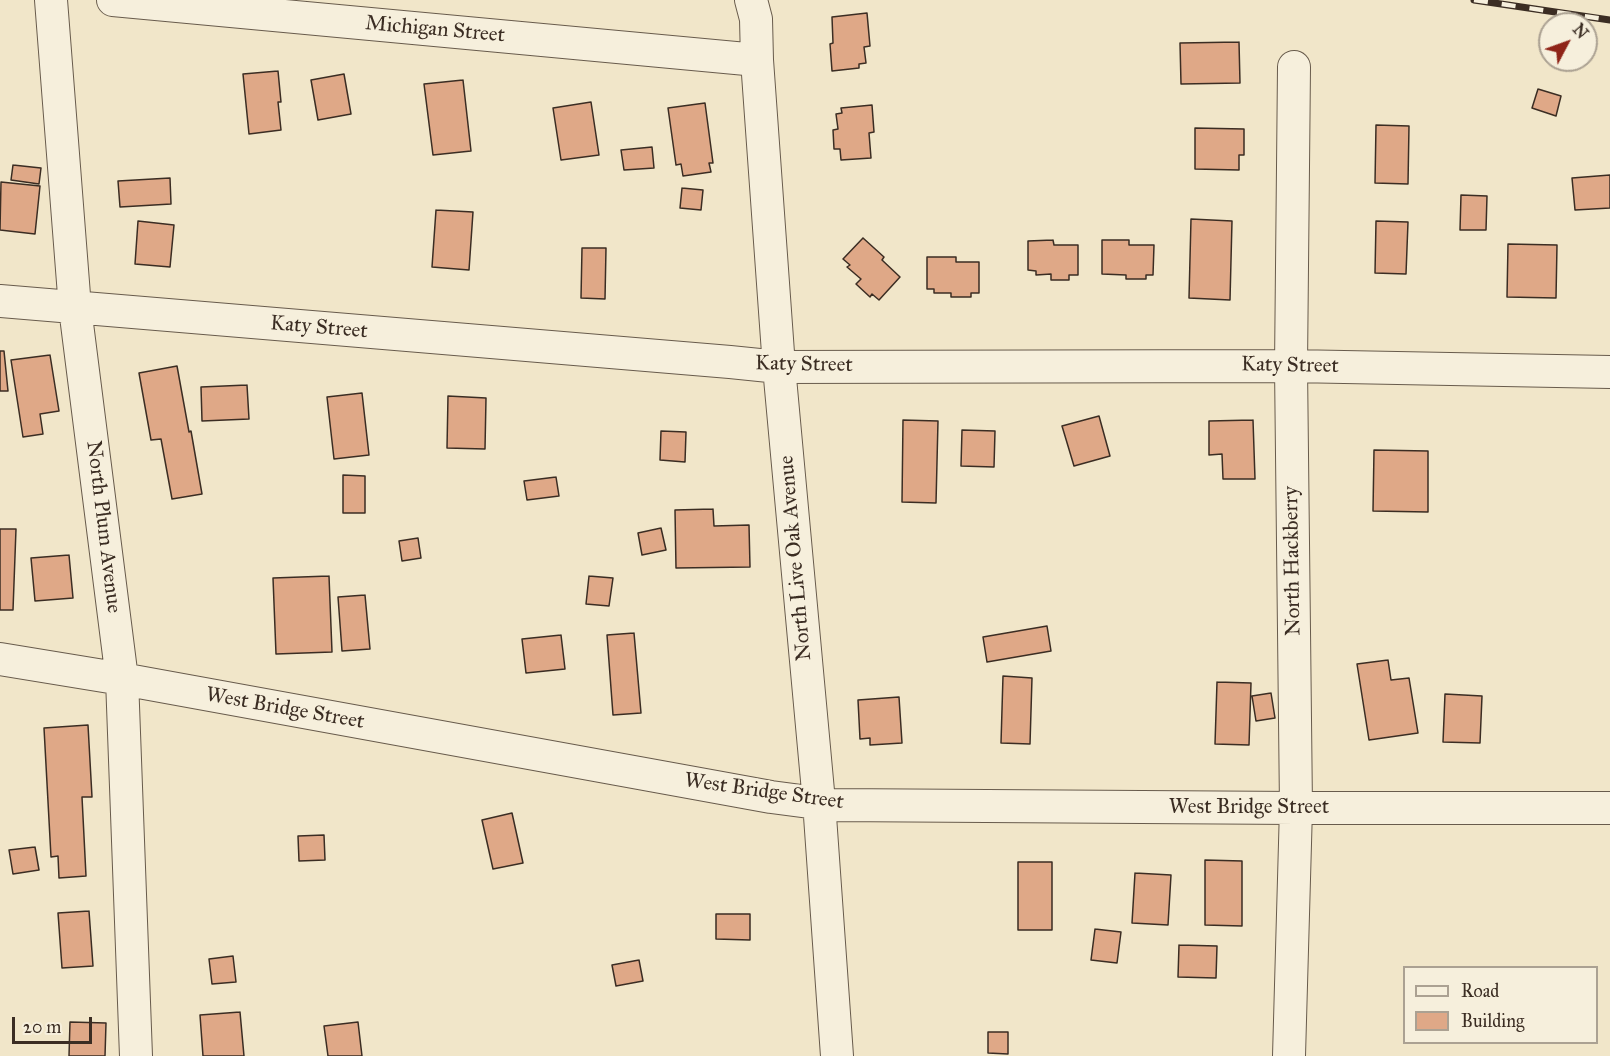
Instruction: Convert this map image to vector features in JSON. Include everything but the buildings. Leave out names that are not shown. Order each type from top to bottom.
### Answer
[{"type":"street","name":"North Plum Avenue","points":[[51,0],[75,308],[122,679],[136,1056]]},
{"type":"street","name":"Michigan Street","points":[[113,0],[757,60]]},
{"type":"street","points":[[729,0],[737,32],[757,60]]},
{"type":"street","name":"North Live Oak Avenue","points":[[751,0],[756,19],[779,367],[819,802],[837,1056]]},
{"type":"street","name":"North Hackberry","points":[[1289,1056],[1296,808],[1291,366],[1294,67]]},
{"type":"street","name":"Katy Street","points":[[0,301],[779,367],[1291,366],[1610,372]]},
{"type":"street","name":"West Bridge Street","points":[[0,659],[832,805],[1610,808]]},
{"type":"railway","points":[[1474,0],[1610,20]]}]
